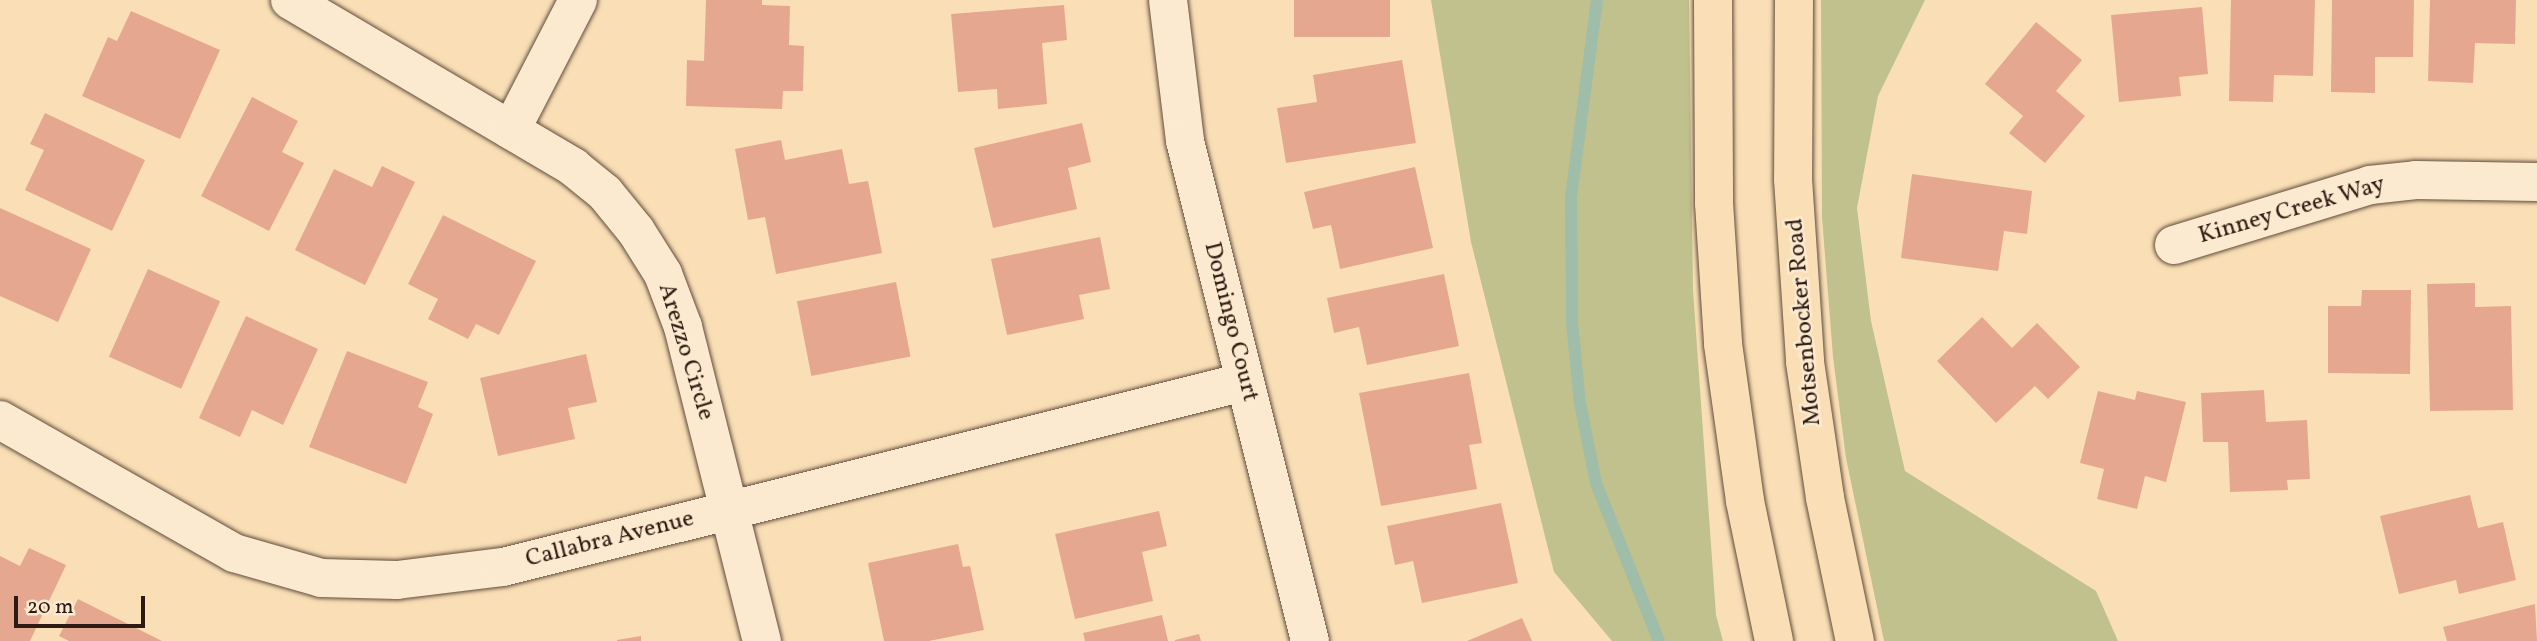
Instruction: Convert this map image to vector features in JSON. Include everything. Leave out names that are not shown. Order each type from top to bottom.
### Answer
[{"type":"main road","points":[[1713,0],[1713,192],[1723,344],[1745,501],[1774,641]]},
{"type":"main road","name":"Motsenbocker Road","points":[[1794,0],[1792,140],[1804,350],[1825,498],[1855,641]]},
{"type":"street","name":"Arezzo Circle","points":[[290,0],[588,178],[620,210],[650,251],[683,327],[762,641]]},
{"type":"street","points":[[511,130],[578,0]]},
{"type":"street","name":"Domingo Court","points":[[1168,0],[1185,141],[1310,641]]},
{"type":"street","name":"Kinney Creek Way","points":[[2174,245],[2370,185],[2416,180],[2537,182]]},
{"type":"street","name":"Callabra Avenue","points":[[0,421],[222,547],[272,565],[341,580],[397,580],[479,572],[1244,382]]},
{"type":"green space","points":[[1431,0],[1689,0],[1693,290],[1716,615],[1723,641],[1612,641],[1554,572],[1471,242]]},
{"type":"green space","points":[[1821,0],[1925,0],[1878,96],[1857,208],[1871,321],[1905,471],[2096,591],[2118,641],[1884,641],[1846,458],[1833,357],[1822,217]]},
{"type":"building","points":[[706,0],[762,0],[762,5],[790,6],[789,45],[804,46],[803,91],[783,91],[782,109],[686,106],[687,60],[704,61]]},
{"type":"building","points":[[1294,0],[1390,0],[1390,37],[1294,37]]},
{"type":"building","points":[[2231,0],[2315,0],[2313,76],[2274,75],[2273,102],[2229,101]]},
{"type":"building","points":[[2332,0],[2414,0],[2413,57],[2375,57],[2375,93],[2331,92]]},
{"type":"building","points":[[2430,0],[2516,0],[2515,44],[2475,43],[2473,83],[2428,81]]},
{"type":"building","points":[[1064,5],[1067,40],[1042,43],[1047,104],[998,109],[997,89],[958,92],[951,14]]},
{"type":"building","points":[[2202,7],[2208,74],[2179,77],[2181,96],[2119,102],[2111,15]]},
{"type":"building","points":[[131,11],[220,50],[180,139],[82,96],[108,37],[117,41]]},
{"type":"building","points":[[2036,22],[2082,60],[2056,91],[2085,116],[2045,163],[2009,133],[2023,116],[1985,84]]},
{"type":"building","points":[[1402,60],[1416,143],[1286,163],[1277,108],[1317,102],[1313,75]]},
{"type":"building","points":[[252,97],[298,121],[282,152],[304,163],[269,231],[201,196]]},
{"type":"building","points":[[45,113],[145,160],[112,231],[25,190],[44,150],[30,144]]},
{"type":"building","points":[[1082,123],[1091,162],[1068,168],[1077,209],[993,228],[974,148]]},
{"type":"building","points":[[781,140],[785,160],[842,149],[849,184],[868,181],[882,253],[776,274],[765,217],[748,220],[735,149]]},
{"type":"building","points":[[382,166],[415,182],[365,285],[295,250],[334,169],[372,187]]},
{"type":"building","points":[[1415,167],[1433,248],[1340,269],[1331,225],[1313,229],[1304,192]]},
{"type":"building","points":[[1912,174],[2032,191],[2027,234],[2004,231],[1998,271],[1901,258]]},
{"type":"building","points":[[0,208],[91,249],[58,322],[0,296]]},
{"type":"building","points":[[443,215],[536,261],[499,335],[476,324],[468,339],[428,319],[438,299],[408,284]]},
{"type":"building","points":[[1100,237],[1110,289],[1079,295],[1084,319],[1007,335],[991,259]]},
{"type":"building","points":[[148,269],[220,301],[181,389],[109,357]]},
{"type":"building","points":[[1444,274],[1459,346],[1367,365],[1359,327],[1334,333],[1327,298]]},
{"type":"building","points":[[896,282],[911,357],[811,376],[797,301]]},
{"type":"building","points":[[2475,283],[2475,307],[2511,306],[2513,410],[2430,411],[2427,284]]},
{"type":"building","points":[[2362,290],[2411,290],[2410,374],[2328,373],[2328,306],[2361,306]]},
{"type":"building","points":[[246,316],[318,349],[283,425],[252,410],[240,437],[199,418]]},
{"type":"building","points":[[1982,317],[2012,348],[2037,323],[2080,367],[2048,399],[2035,386],[1996,423],[1937,361]]},
{"type":"building","points":[[347,351],[428,382],[418,407],[433,414],[406,484],[309,447]]},
{"type":"building","points":[[586,354],[597,402],[568,408],[575,439],[498,456],[480,378]]},
{"type":"building","points":[[1469,373],[1482,443],[1469,445],[1477,489],[1381,506],[1359,393]]},
{"type":"building","points":[[2264,390],[2266,422],[2307,420],[2310,479],[2287,480],[2288,490],[2230,492],[2228,442],[2203,442],[2201,393]]},
{"type":"building","points":[[2098,391],[2135,400],[2137,391],[2186,402],[2166,482],[2145,476],[2137,509],[2097,499],[2104,469],[2080,463]]},
{"type":"building","points":[[2470,495],[2478,528],[2503,522],[2516,580],[2459,594],[2456,580],[2399,594],[2380,516]]},
{"type":"building","points":[[1501,503],[1518,583],[1422,603],[1413,561],[1395,565],[1387,526]]},
{"type":"building","points":[[1159,511],[1167,546],[1142,552],[1153,601],[1075,619],[1055,534]]},
{"type":"building","points":[[958,544],[963,567],[970,566],[984,630],[929,641],[884,641],[868,563]]},
{"type":"building","points":[[29,548],[66,565],[30,641],[0,641],[0,556],[20,566]]},
{"type":"building","points":[[78,599],[162,641],[69,641],[59,636]]},
{"type":"building","points":[[2535,604],[2537,641],[2447,641],[2443,627]]},
{"type":"building","points":[[1162,615],[1168,641],[1085,641],[1083,633]]},
{"type":"building","points":[[1522,618],[1532,641],[1467,641]]},
{"type":"building","points":[[1199,634],[1201,641],[1175,641],[1175,640]]},
{"type":"building","points":[[641,636],[641,641],[617,641],[617,640]]},
{"type":"waterway","points":[[1597,0],[1571,197],[1572,322],[1580,403],[1596,483],[1659,641]]}]
